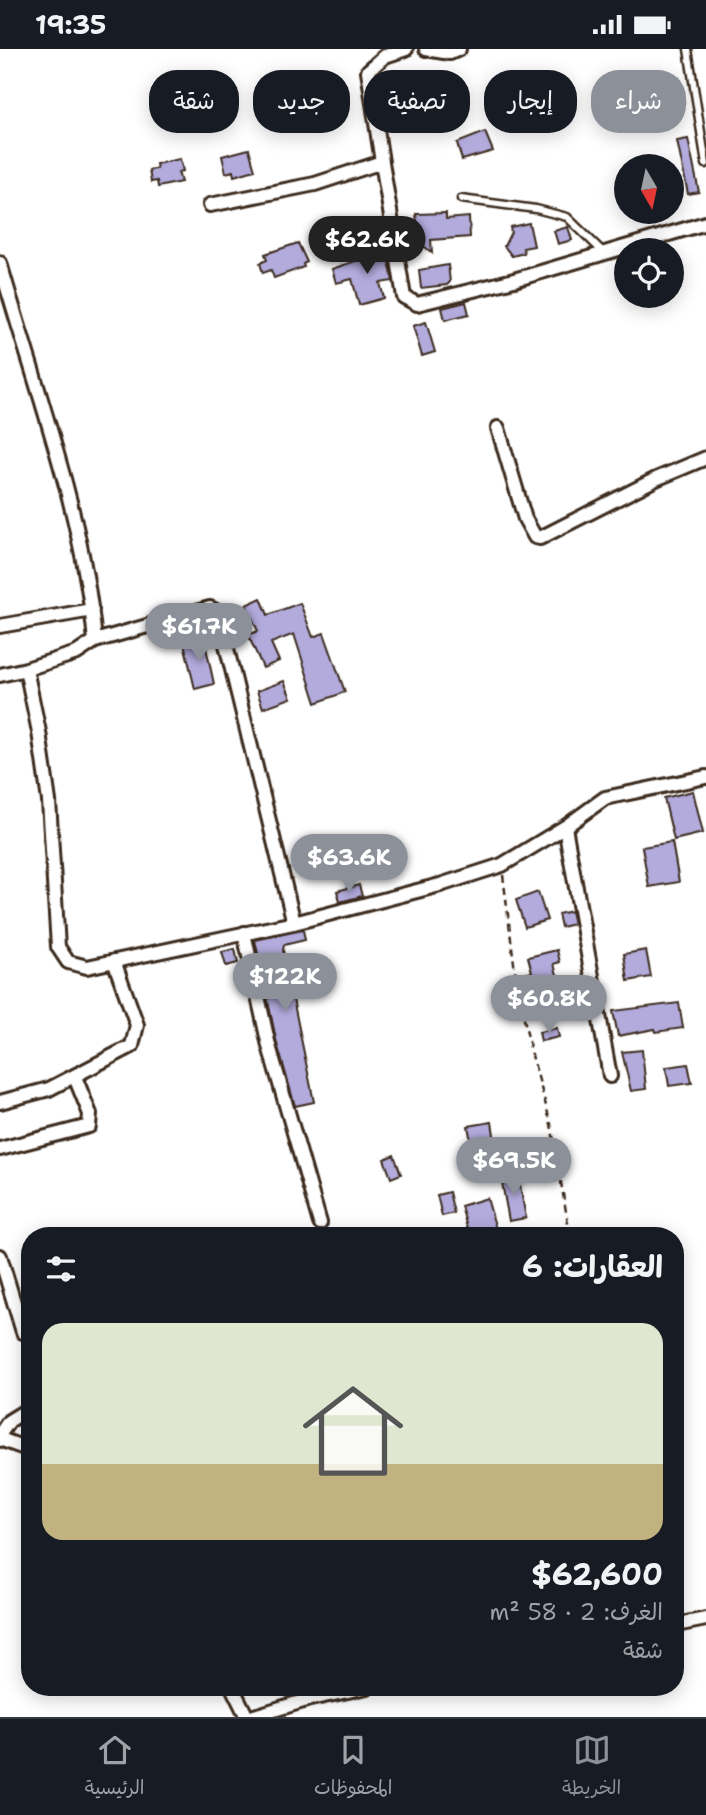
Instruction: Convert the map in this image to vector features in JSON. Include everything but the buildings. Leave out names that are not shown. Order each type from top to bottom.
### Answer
[{"type":"street","points":[[406,49],[385,56],[368,71],[404,297],[408,302],[416,304],[446,298],[706,223]]},
{"type":"street","points":[[426,49],[450,53],[459,49]]},
{"type":"street","points":[[210,205],[315,184],[382,162]]},
{"type":"street","points":[[0,263],[66,489],[92,610],[95,641]]},
{"type":"street","points":[[498,428],[525,519],[535,537],[540,538],[656,479],[706,458]]},
{"type":"street","points":[[0,675],[77,653],[95,641],[210,608],[218,612],[294,923]]},
{"type":"street","points":[[0,626],[92,610]]},
{"type":"street","points":[[26,669],[49,801],[58,947],[63,958],[87,967],[294,923],[502,865],[565,827],[605,798],[706,777]]},
{"type":"street","points":[[565,827],[610,1076]]},
{"type":"street","points":[[244,933],[268,1046],[320,1223]]},
{"type":"street","points":[[0,1102],[49,1089],[132,1046],[137,1025],[114,961]]},
{"type":"street","points":[[0,1149],[89,1126],[90,1114],[75,1077]]},
{"type":"street","points":[[0,1256],[21,1325]]},
{"type":"street","points":[[0,1434],[9,1421],[21,1414]]},
{"type":"street","points":[[0,1439],[21,1447]]},
{"type":"street","points":[[684,1623],[706,1619]]},
{"type":"street","points":[[237,1696],[249,1717],[324,1696]]},
{"type":"lane","points":[[688,49],[706,164]]},
{"type":"lane","points":[[461,199],[536,209],[567,217],[604,253]]},
{"type":"path","points":[[502,865],[514,968],[530,1048],[551,1123],[569,1227]]}]
